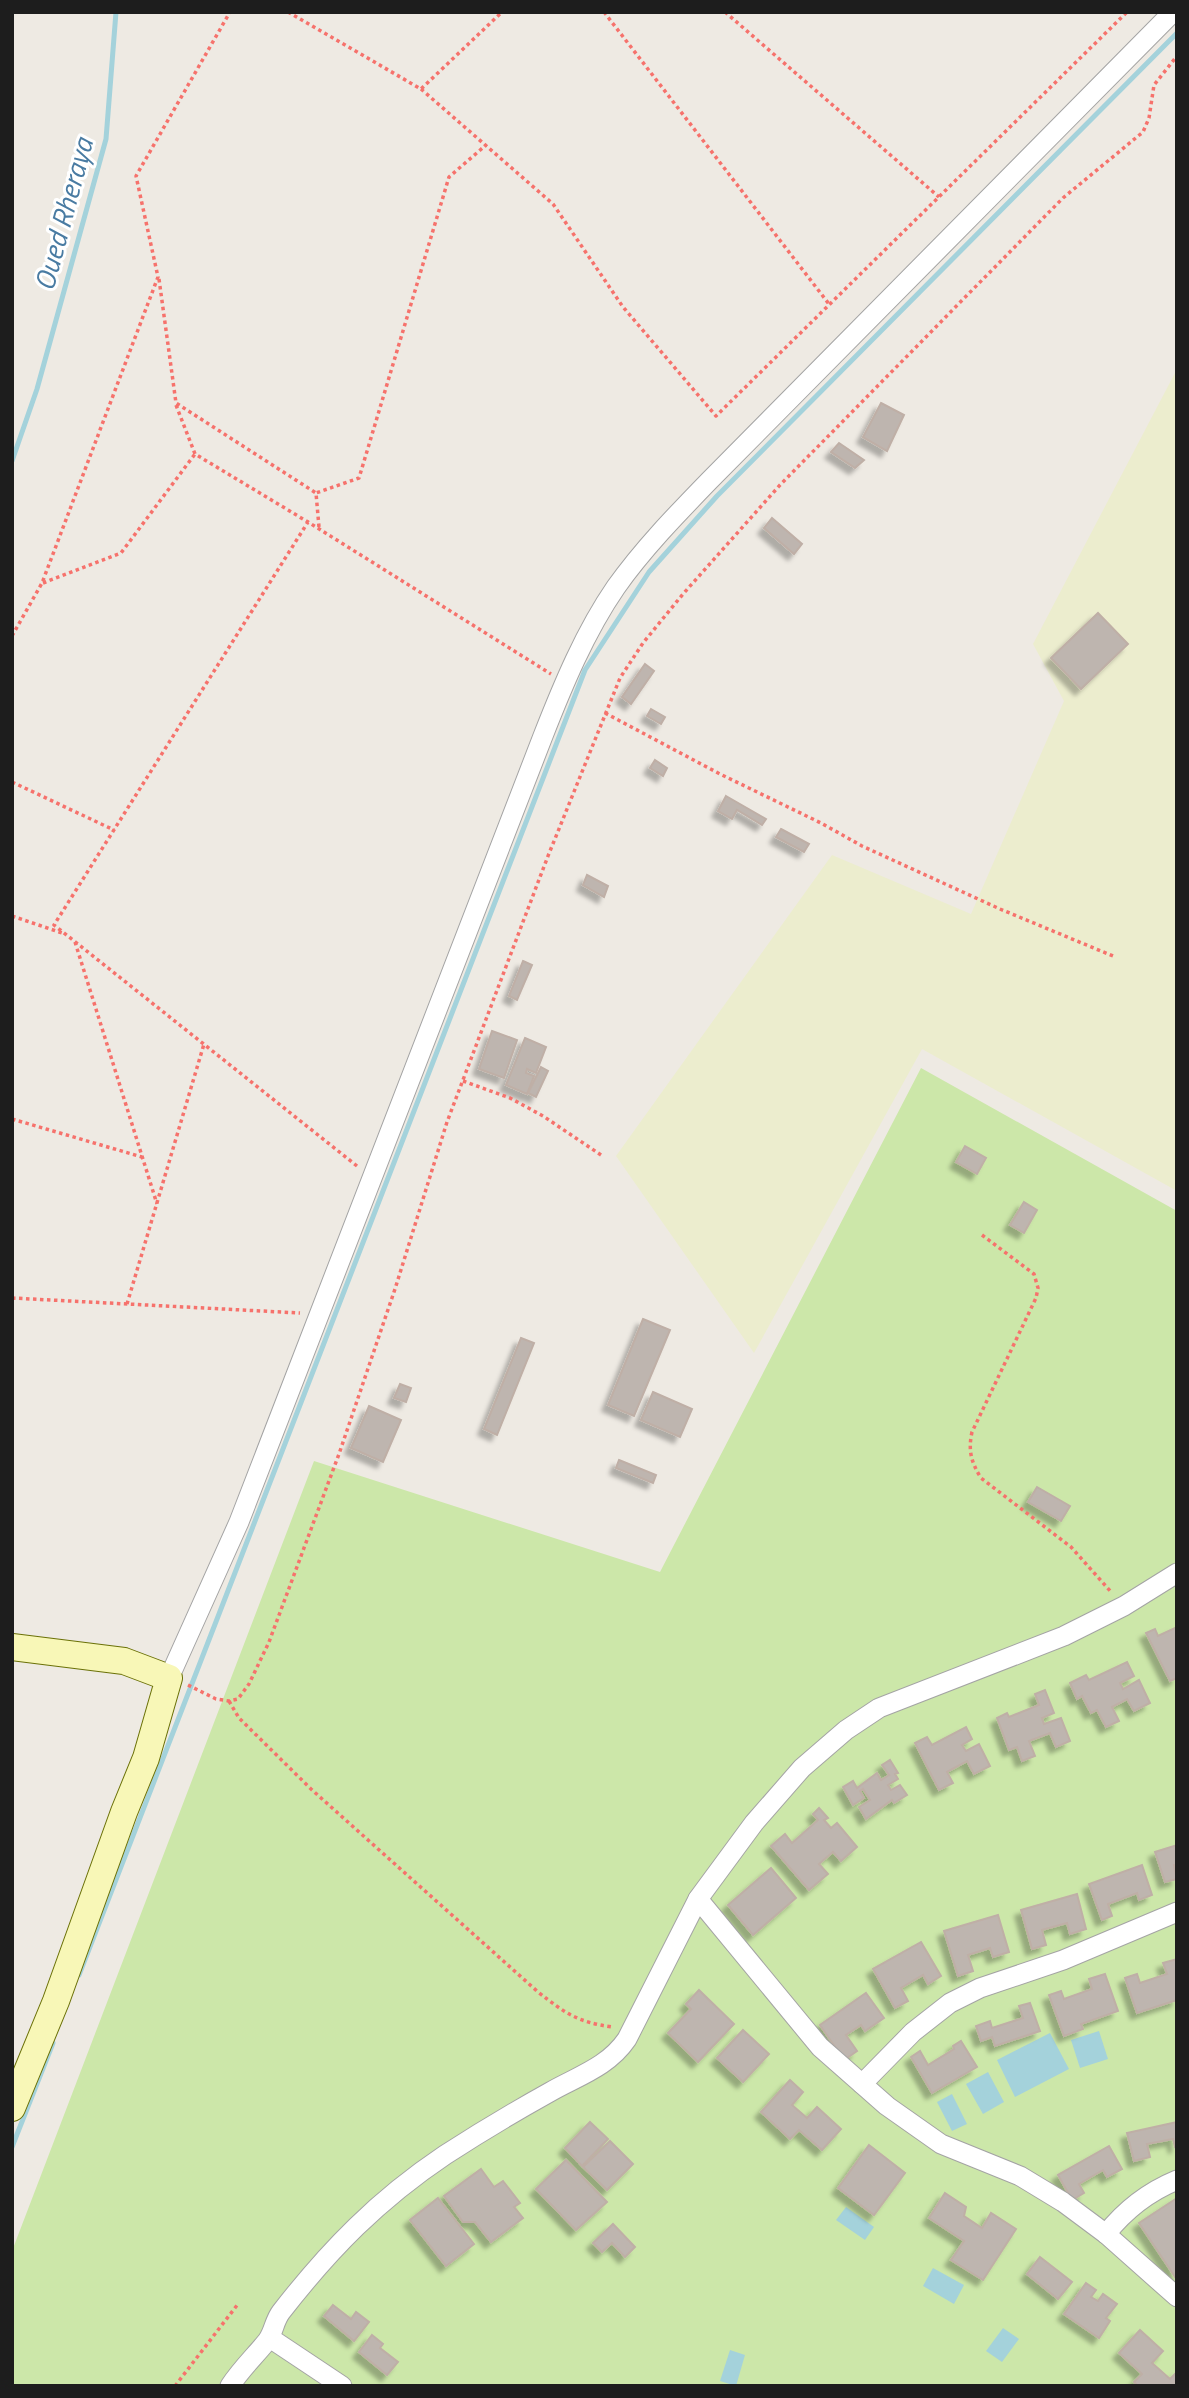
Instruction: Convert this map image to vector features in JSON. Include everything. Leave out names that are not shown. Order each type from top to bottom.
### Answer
[{"type":"street","points":[[12,2108],[52,2011],[146,1758],[169,1678],[239,1522],[564,683],[616,587],[669,522],[1173,12]]},
{"type":"street","points":[[230,2386],[270,2338],[278,2316],[332,2249],[384,2202],[413,2177],[477,2134],[606,2062],[622,2047],[698,1899],[754,1823],[794,1777],[846,1730],[880,1708],[1064,1636],[1124,1606],[1177,1573]]},
{"type":"street","points":[[12,1647],[124,1661],[169,1678]]},
{"type":"street","points":[[698,1899],[820,2047],[862,2084],[941,2144],[1035,2184],[1106,2234],[1177,2297]]},
{"type":"street","points":[[862,2084],[921,2025],[950,2003],[981,1987],[1063,1961],[1177,1912]]},
{"type":"street","points":[[1106,2234],[1133,2206],[1177,2180]]},
{"type":"street","points":[[270,2338],[342,2386]]},
{"type":"path","points":[[230,12],[136,176],[158,277],[176,403],[195,454],[319,528],[564,683]]},
{"type":"path","points":[[288,12],[421,89],[553,204],[624,307],[716,416],[1127,12]]},
{"type":"path","points":[[421,89],[502,12]]},
{"type":"path","points":[[604,12],[829,305]]},
{"type":"path","points":[[725,12],[939,197]]},
{"type":"path","points":[[202,1692],[216,1699],[237,1699],[249,1684],[269,1642],[339,1454],[395,1289],[447,1122],[604,713],[620,678],[643,643],[751,516],[1063,198],[1143,132],[1149,118],[1154,85],[1177,55]]},
{"type":"path","points":[[316,493],[359,478],[449,177],[485,145]]},
{"type":"path","points":[[12,636],[42,583],[158,277]]},
{"type":"path","points":[[176,403],[316,493]]},
{"type":"path","points":[[42,583],[121,553],[195,454]]},
{"type":"path","points":[[316,493],[319,528]]},
{"type":"path","points":[[308,522],[54,925],[372,1178]]},
{"type":"path","points":[[604,713],[862,846],[1000,909],[1113,956]]},
{"type":"path","points":[[12,782],[114,830]]},
{"type":"path","points":[[12,916],[67,935]]},
{"type":"path","points":[[75,941],[157,1204]]},
{"type":"path","points":[[127,1304],[204,1044]]},
{"type":"path","points":[[463,1081],[510,1098],[543,1116],[601,1155]]},
{"type":"path","points":[[12,1119],[142,1157]]},
{"type":"path","points":[[982,1235],[1034,1274],[1038,1288],[1036,1298],[972,1432],[969,1446],[972,1462],[981,1478],[1071,1547],[1124,1606]]},
{"type":"path","points":[[12,1298],[319,1314]]},
{"type":"path","points":[[229,1701],[239,1718],[311,1788],[538,1992],[573,2017],[596,2026],[610,2026],[629,2035]]},
{"type":"path","points":[[174,2386],[238,2304]]},
{"type":"green space","points":[[1177,369],[1177,1191],[922,1049],[754,1353],[616,1156],[832,855],[971,914],[1064,701],[1033,644]]},
{"type":"green space","points":[[921,1068],[1177,1211],[1177,2386],[12,2386],[12,2251],[314,1461],[660,1572]]},
{"type":"water","points":[[1099,2031],[1108,2059],[1080,2068],[1071,2040]]},
{"type":"water","points":[[1050,2033],[1069,2069],[1015,2097],[997,2060]]},
{"type":"water","points":[[988,2072],[1004,2102],[983,2114],[966,2084]]},
{"type":"water","points":[[952,2094],[967,2124],[952,2131],[937,2102]]},
{"type":"water","points":[[846,2207],[874,2227],[865,2240],[836,2220]]},
{"type":"water","points":[[933,2268],[964,2285],[954,2304],[923,2286]]},
{"type":"water","points":[[1003,2328],[1019,2339],[1002,2362],[986,2351]]},
{"type":"water","points":[[730,2350],[745,2355],[736,2386],[720,2381]]},
{"type":"building","points":[[881,403],[904,415],[887,451],[863,437]]},
{"type":"building","points":[[839,443],[864,460],[855,468],[831,452]]},
{"type":"building","points":[[772,518],[802,544],[794,554],[764,528]]},
{"type":"building","points":[[1098,613],[1128,644],[1081,689],[1051,658]]},
{"type":"building","points":[[645,664],[654,671],[631,704],[622,697]]},
{"type":"building","points":[[651,709],[665,717],[661,724],[647,716]]},
{"type":"building","points":[[655,760],[667,768],[663,776],[650,768]]},
{"type":"building","points":[[726,796],[766,819],[762,825],[737,810],[732,819],[718,811]]},
{"type":"building","points":[[781,829],[809,844],[804,852],[776,837]]},
{"type":"building","points":[[587,875],[608,886],[604,897],[583,885]]},
{"type":"building","points":[[523,961],[532,965],[517,1000],[509,996]]},
{"type":"building","points":[[492,1031],[517,1040],[504,1078],[479,1069]]},
{"type":"building","points":[[525,1038],[546,1047],[536,1073],[527,1069],[526,1073],[534,1076],[527,1094],[506,1085]]},
{"type":"building","points":[[541,1067],[548,1071],[536,1097],[528,1093]]},
{"type":"building","points":[[965,1146],[986,1158],[977,1174],[956,1162]]},
{"type":"building","points":[[1024,1202],[1037,1210],[1024,1233],[1010,1225]]},
{"type":"building","points":[[643,1319],[670,1330],[634,1416],[608,1405]]},
{"type":"building","points":[[521,1338],[534,1343],[497,1435],[484,1429]]},
{"type":"building","points":[[400,1384],[411,1388],[406,1402],[394,1398]]},
{"type":"building","points":[[653,1392],[692,1409],[680,1437],[641,1420]]},
{"type":"building","points":[[369,1406],[401,1420],[383,1462],[351,1448]]},
{"type":"building","points":[[619,1460],[656,1475],[653,1483],[616,1468]]},
{"type":"building","points":[[1037,1487],[1070,1506],[1061,1521],[1028,1502]]},
{"type":"building","points":[[1177,1627],[1177,1678],[1170,1681],[1146,1633],[1155,1629],[1158,1636]]},
{"type":"building","points":[[1127,1662],[1134,1676],[1120,1683],[1123,1689],[1139,1680],[1150,1703],[1134,1711],[1127,1699],[1112,1707],[1119,1721],[1106,1727],[1097,1710],[1091,1713],[1082,1696],[1077,1699],[1070,1683],[1086,1675],[1089,1680]]},
{"type":"building","points":[[1045,1690],[1054,1713],[1042,1718],[1044,1724],[1061,1718],[1070,1741],[1056,1747],[1050,1733],[1029,1741],[1035,1756],[1022,1761],[1017,1747],[1009,1750],[997,1718],[1007,1713],[1009,1717],[1039,1705],[1035,1694]]},
{"type":"building","points":[[966,1727],[972,1739],[962,1745],[966,1751],[979,1744],[990,1766],[974,1774],[967,1761],[947,1772],[953,1783],[939,1790],[915,1743],[927,1737],[932,1745]]},
{"type":"building","points":[[890,1760],[898,1773],[895,1774],[898,1779],[888,1785],[891,1790],[900,1785],[907,1795],[894,1803],[892,1800],[866,1819],[859,1807],[870,1800],[863,1789],[860,1791],[864,1798],[853,1805],[843,1787],[853,1781],[857,1788],[877,1773],[881,1780],[889,1775],[882,1765]]},
{"type":"building","points":[[819,1808],[828,1818],[824,1820],[831,1828],[837,1823],[857,1847],[841,1861],[833,1852],[819,1864],[828,1874],[809,1890],[771,1846],[785,1834],[792,1843],[818,1820],[813,1814]]},
{"type":"building","points":[[1177,1845],[1177,1865],[1174,1865],[1177,1879],[1165,1882],[1155,1852]]},
{"type":"building","points":[[1142,1865],[1152,1895],[1139,1900],[1137,1893],[1108,1904],[1112,1916],[1102,1920],[1089,1884]]},
{"type":"building","points":[[771,1868],[796,1898],[753,1935],[728,1905]]},
{"type":"building","points":[[1077,1894],[1086,1929],[1070,1934],[1067,1923],[1042,1930],[1046,1945],[1032,1949],[1021,1910]]},
{"type":"building","points":[[998,1915],[1009,1952],[993,1957],[990,1948],[968,1955],[973,1971],[958,1976],[944,1931]]},
{"type":"building","points":[[921,1942],[941,1976],[928,1984],[923,1975],[901,1988],[908,2001],[895,2008],[873,1969]]},
{"type":"building","points":[[1177,1959],[1177,2000],[1137,2013],[1125,1978],[1137,1974],[1140,1983],[1167,1974],[1163,1963]]},
{"type":"building","points":[[1105,1974],[1118,2011],[1081,2024],[1083,2029],[1064,2036],[1049,1995],[1061,1991],[1064,1999],[1092,1989],[1089,1979]]},
{"type":"building","points":[[699,1990],[734,2024],[698,2062],[668,2033],[691,2009],[686,2004]]},
{"type":"building","points":[[866,1993],[884,2018],[865,2031],[861,2025],[846,2035],[857,2051],[844,2060],[820,2025]]},
{"type":"building","points":[[1030,2003],[1040,2031],[995,2046],[992,2037],[981,2041],[976,2026],[990,2021],[992,2028],[1023,2018],[1019,2006]]},
{"type":"building","points":[[743,2030],[769,2054],[743,2082],[717,2058]]},
{"type":"building","points":[[961,2041],[977,2067],[932,2093],[911,2057],[920,2051],[928,2065],[954,2049],[953,2046]]},
{"type":"building","points":[[790,2080],[803,2092],[792,2105],[807,2118],[817,2107],[841,2129],[822,2150],[799,2130],[790,2139],[761,2112]]},
{"type":"building","points":[[590,2122],[608,2139],[582,2166],[565,2148]]},
{"type":"building","points":[[1177,2122],[1177,2146],[1175,2147],[1173,2139],[1147,2144],[1150,2157],[1134,2161],[1127,2133]]},
{"type":"building","points":[[610,2141],[633,2164],[607,2190],[583,2167]]},
{"type":"building","points":[[869,2145],[905,2173],[874,2215],[838,2188]]},
{"type":"building","points":[[1109,2146],[1122,2169],[1107,2177],[1103,2170],[1079,2184],[1084,2193],[1072,2200],[1058,2175]]},
{"type":"building","points":[[566,2160],[607,2202],[576,2230],[536,2189]]},
{"type":"building","points":[[481,2169],[494,2187],[503,2181],[520,2203],[514,2207],[523,2218],[491,2242],[475,2222],[463,2222],[444,2196]]},
{"type":"building","points":[[945,2193],[966,2207],[964,2216],[982,2228],[991,2213],[1016,2229],[983,2280],[951,2260],[964,2241],[929,2218]]},
{"type":"building","points":[[438,2198],[474,2244],[446,2266],[410,2220]]},
{"type":"building","points":[[1177,2198],[1177,2280],[1139,2223]]},
{"type":"building","points":[[613,2224],[635,2247],[625,2257],[612,2243],[602,2252],[593,2243]]},
{"type":"building","points":[[1040,2257],[1072,2282],[1058,2299],[1027,2274]]},
{"type":"building","points":[[1086,2283],[1096,2290],[1091,2297],[1098,2301],[1103,2294],[1117,2304],[1106,2318],[1110,2321],[1099,2338],[1064,2314]]},
{"type":"building","points":[[333,2305],[351,2319],[356,2312],[369,2322],[354,2341],[324,2316]]},
{"type":"building","points":[[1140,2330],[1163,2351],[1152,2363],[1170,2379],[1177,2372],[1177,2386],[1138,2386],[1134,2382],[1142,2374],[1119,2353]]},
{"type":"building","points":[[372,2335],[383,2344],[380,2348],[398,2362],[387,2375],[359,2352]]},
{"type":"waterway","name":"Oued Rheraya","points":[[12,461],[37,389],[106,139],[116,12]]},
{"type":"waterway","points":[[79,1975],[585,670],[649,572],[717,496],[1177,33]]},
{"type":"waterway","points":[[12,2147],[53,2043]]}]
